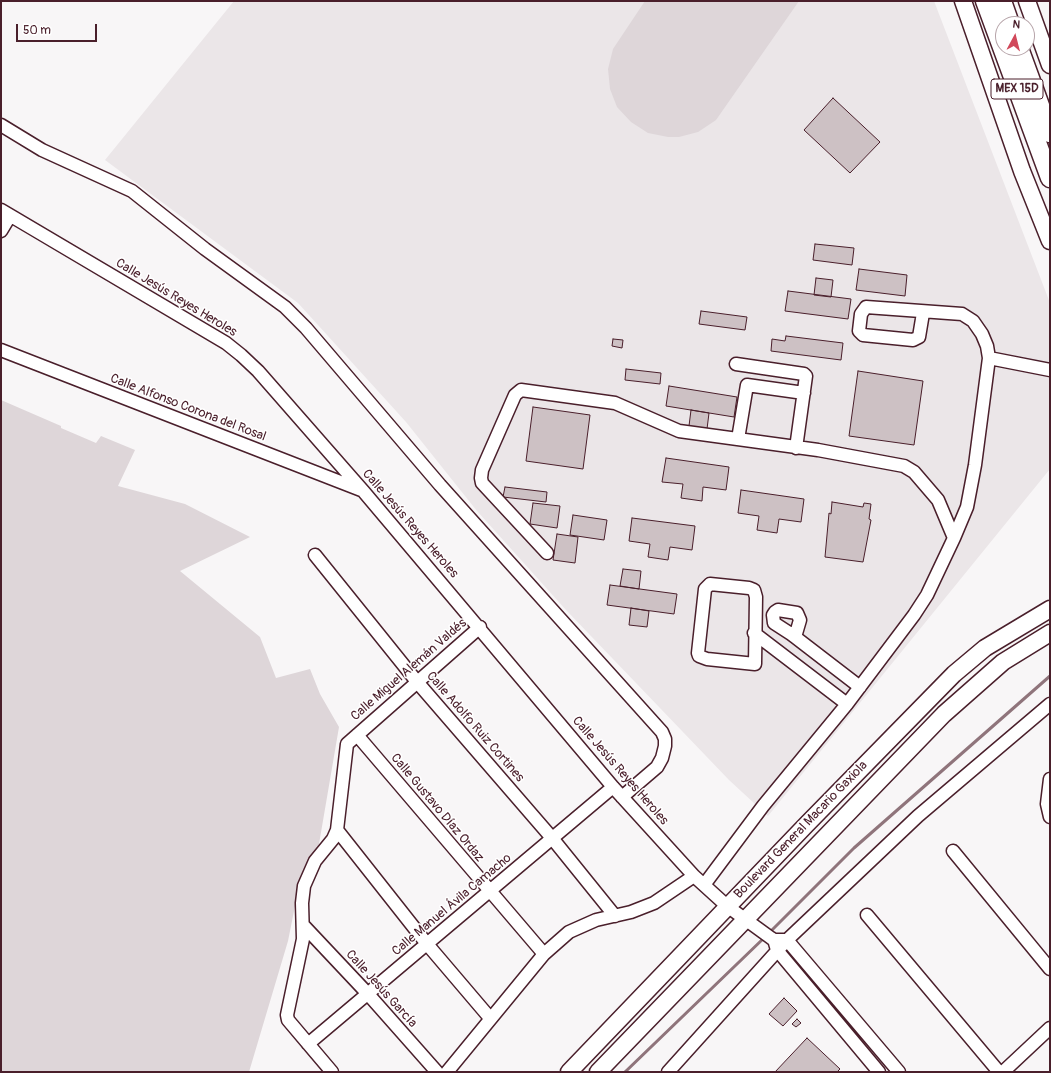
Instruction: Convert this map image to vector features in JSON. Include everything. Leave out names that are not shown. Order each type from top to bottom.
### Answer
[{"type":"highway","name":"MEX 15D","points":[[985,1],[1050,178]]},
{"type":"highway","points":[[1002,1],[1007,16]]},
{"type":"highway","name":"MEX 15D","points":[[1022,56],[1050,133]]},
{"type":"main road","points":[[963,1],[1022,171],[1050,241]]},
{"type":"main road","points":[[1027,1],[1050,65]]},
{"type":"main road","name":"Boulevard General Macario Gaxiola","points":[[569,1072],[665,974],[727,906],[954,674],[985,648],[1050,609]]},
{"type":"main road","name":"Boulevard General Macario Gaxiola","points":[[598,1072],[750,923],[939,720],[974,686],[1003,662],[1050,633]]},
{"type":"street","points":[[1,125],[42,150],[132,191],[195,241],[285,307],[306,328],[440,485],[662,732],[665,739],[665,746],[662,758],[657,768],[622,797]]},
{"type":"street","points":[[1,231],[6,213]]},
{"type":"street","name":"Calle Jesús Reyes Heroles","points":[[6,213],[236,351],[258,371],[480,627],[613,787],[694,876],[727,906],[774,942],[879,1072]]},
{"type":"street","points":[[704,885],[763,806],[847,704],[927,595],[967,507],[989,358],[987,346],[982,334],[973,321],[962,314],[923,313],[866,307],[861,314],[859,331],[864,335],[913,340],[919,337],[923,313]]},
{"type":"street","name":"Calle Alfonso Corona del Rosal","points":[[1,350],[364,492]]},
{"type":"street","points":[[989,358],[1050,370]]},
{"type":"street","points":[[736,364],[804,374],[806,378],[796,448]]},
{"type":"street","points":[[738,439],[747,385],[804,393]]},
{"type":"street","points":[[547,553],[482,483],[481,478],[482,470],[517,392],[526,390],[604,400],[626,406],[679,431],[904,466],[914,472],[938,500],[954,538]]},
{"type":"street","name":"Calle Adolfo Ruiz Cortines","points":[[315,555],[418,683],[552,838],[615,916]]},
{"type":"street","points":[[710,584],[750,588],[754,590],[756,597],[754,633],[755,664],[707,659],[699,656],[698,653],[706,586],[710,584]]},
{"type":"street","name":"Calle Miguel Alemán Valdés","points":[[337,830],[346,747],[357,735],[480,627]]},
{"type":"street","points":[[754,633],[847,704]]},
{"type":"street","points":[[795,637],[860,686]]},
{"type":"street","points":[[668,1072],[774,942],[787,940],[918,816],[1050,704]]},
{"type":"street","name":"Calle Gustavo Díaz Ordaz","points":[[357,735],[544,954]]},
{"type":"street","points":[[1050,779],[1046,804],[1050,816]]},
{"type":"street","name":"Calle Manuel Ávila Camacho","points":[[308,1044],[613,787]]},
{"type":"street","points":[[332,1072],[288,1020],[287,1015],[302,948],[304,926],[302,894],[307,876],[337,830],[427,944],[490,1018]]},
{"type":"street","points":[[953,850],[1050,969]]},
{"type":"street","points":[[447,1072],[544,954],[576,928],[596,920],[632,912],[654,903],[694,876]]},
{"type":"street","points":[[867,915],[999,1072]]},
{"type":"street","name":"Calle Jesús García","points":[[304,926],[368,994],[437,1072]]},
{"type":"street","points":[[787,940],[899,1072]]},
{"type":"street","points":[[1003,1072],[1050,1028]]},
{"type":"shaded area","points":[[234,1],[934,1],[1050,303],[1050,469],[768,816],[729,780],[566,610],[477,511],[406,422],[298,303],[105,160]]},
{"type":"shaded area","points":[[645,1],[799,1],[716,120],[698,132],[679,137],[668,137],[648,133],[631,122],[617,107],[610,89],[608,69],[613,49]]},
{"type":"shaded area","points":[[1,400],[96,443],[101,436],[135,450],[118,486],[185,504],[250,537],[180,571],[260,637],[276,678],[310,669],[320,694],[339,727],[319,844],[300,881],[288,941],[249,1072],[1,1072]]},
{"type":"building","points":[[833,98],[880,142],[850,173],[804,130]]},
{"type":"building","points":[[815,244],[854,248],[852,265],[813,260]]},
{"type":"building","points":[[859,269],[907,275],[905,296],[856,290]]},
{"type":"building","points":[[816,278],[833,280],[831,297],[814,295]]},
{"type":"building","points":[[788,291],[851,299],[848,319],[785,311]]},
{"type":"building","points":[[701,311],[747,317],[745,330],[699,324]]},
{"type":"building","points":[[786,336],[843,343],[841,360],[771,351],[772,339],[785,341]]},
{"type":"building","points":[[613,339],[623,340],[622,348],[612,346]]},
{"type":"building","points":[[626,369],[661,373],[660,384],[625,380]]},
{"type":"building","points":[[858,371],[923,381],[914,445],[849,436]]},
{"type":"building","points":[[669,386],[737,397],[734,417],[666,406]]},
{"type":"building","points":[[533,407],[590,415],[583,469],[526,461]]},
{"type":"building","points":[[691,410],[709,413],[707,429],[689,426]]},
{"type":"building","points":[[666,458],[729,467],[726,490],[703,487],[702,501],[681,498],[683,484],[662,482]]},
{"type":"building","points":[[505,487],[547,492],[546,502],[503,497]]},
{"type":"building","points":[[741,490],[804,499],[801,522],[779,519],[777,533],[757,530],[759,516],[738,513]]},
{"type":"building","points":[[832,502],[863,507],[864,503],[871,504],[869,519],[871,520],[863,562],[825,557],[829,513],[831,514]]},
{"type":"building","points":[[533,503],[560,506],[557,528],[530,524]]},
{"type":"building","points":[[573,515],[607,520],[604,540],[570,535]]},
{"type":"building","points":[[632,518],[695,526],[692,550],[670,547],[668,560],[648,557],[650,544],[629,541]]},
{"type":"building","points":[[557,534],[578,537],[575,563],[553,560]]},
{"type":"building","points":[[623,569],[641,571],[639,589],[620,586]]},
{"type":"building","points":[[610,585],[677,594],[674,614],[607,605]]},
{"type":"building","points":[[631,608],[649,611],[647,627],[629,625]]},
{"type":"building","points":[[784,998],[797,1011],[783,1026],[769,1014]]},
{"type":"building","points":[[797,1019],[801,1023],[796,1027],[792,1024]]},
{"type":"building","points":[[807,1038],[840,1069],[837,1072],[775,1072]]},
{"type":"waterway","points":[[769,933],[854,848],[1050,676]]},
{"type":"waterway","points":[[625,1072],[765,937]]}]
